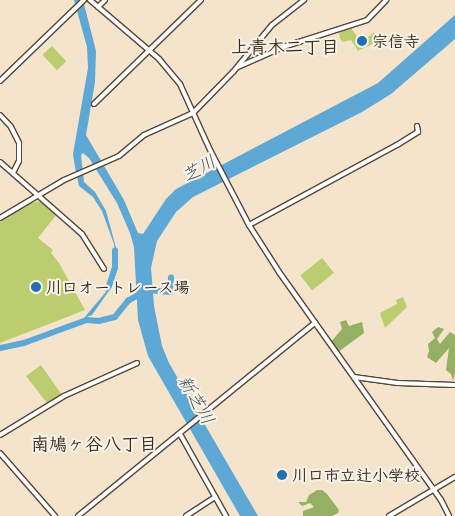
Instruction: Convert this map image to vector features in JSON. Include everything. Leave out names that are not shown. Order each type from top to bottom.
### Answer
[{"type":"street","points":[[0,81],[83,0]]},
{"type":"street","points":[[90,0],[148,50],[180,84],[201,132],[249,225],[279,272],[433,489],[449,516]]},
{"type":"street","points":[[98,7],[105,0]]},
{"type":"street","points":[[94,104],[201,0]]},
{"type":"street","points":[[0,218],[93,166],[119,156],[144,135],[193,112],[237,67],[272,25],[304,0]]},
{"type":"street","points":[[237,67],[283,48],[367,20],[386,0]]},
{"type":"street","points":[[0,115],[11,127],[19,143],[18,161],[13,173]]},
{"type":"street","points":[[249,225],[418,132],[417,126]]},
{"type":"street","points":[[0,162],[82,234],[104,269]]},
{"type":"street","points":[[78,516],[208,412],[315,322]]},
{"type":"street","points":[[0,436],[64,396],[137,363]]},
{"type":"street","points":[[354,377],[398,383],[455,385]]},
{"type":"street","points":[[181,433],[226,516]]},
{"type":"street","points":[[0,453],[55,516]]},
{"type":"street","points":[[389,516],[455,477]]},
{"type":"street","points":[[186,516],[215,497]]},
{"type":"green space","points":[[351,28],[359,39],[357,41],[361,47],[368,43],[367,38],[374,32],[379,41],[358,51],[351,40],[343,42],[340,39],[339,32]]},
{"type":"green space","points":[[52,46],[66,61],[57,70],[42,55]]},
{"type":"green space","name":"川口オートレース場","points":[[41,201],[57,214],[38,238],[53,250],[51,253],[59,263],[85,310],[0,343],[0,221],[32,203]]},
{"type":"green space","points":[[322,258],[334,273],[312,290],[300,276]]},
{"type":"green space","points":[[403,297],[407,307],[385,328],[380,313],[397,304],[396,300]]},
{"type":"green space","points":[[346,320],[349,326],[362,322],[364,333],[338,352],[331,342],[342,329],[340,322]]},
{"type":"green space","points":[[438,327],[444,329],[437,339],[440,344],[450,332],[455,335],[455,373],[453,381],[451,374],[446,370],[449,348],[436,363],[427,357],[429,351],[428,344],[435,338],[432,332]]},
{"type":"green space","points":[[41,365],[62,395],[47,403],[26,376]]},
{"type":"green space","points":[[317,490],[322,490],[327,494],[339,510],[338,513],[332,516],[303,516],[303,511],[314,507],[310,503],[302,506],[298,502],[306,502],[309,495]]},
{"type":"water","points":[[74,0],[83,0],[96,51],[95,82],[86,135],[124,200],[138,233],[143,234],[166,199],[176,189],[378,83],[455,15],[455,39],[391,94],[362,112],[193,197],[176,212],[157,241],[151,268],[154,306],[162,346],[169,363],[258,516],[240,516],[148,356],[138,320],[134,247],[130,233],[117,203],[89,158],[83,153],[81,155],[84,182],[95,192],[106,211],[118,255],[117,271],[111,288],[92,315],[84,318],[105,293],[113,277],[116,261],[114,244],[102,211],[93,197],[79,186],[75,167],[73,154],[88,68],[87,47]]},
{"type":"waterway","points":[[109,286],[115,268],[115,251]]},
{"type":"waterway","points":[[148,290],[170,292],[171,278]]},
{"type":"waterway","name":"芝川","points":[[0,348],[24,343],[87,320],[99,321],[115,317],[128,301],[142,293]]},
{"type":"place","name":"宗信寺","points":[[362,41]]},
{"type":"place","name":"川口オートレース場","points":[[36,287]]},
{"type":"place","name":"川口市立辻小学校","points":[[282,475]]},
{"type":"district","name":"上青木二丁目","points":[[285,47]]},
{"type":"district","name":"南鳩ヶ谷八丁目","points":[[94,444]]},
{"type":"water label","name":"新芝川","points":[[196,400]]}]
